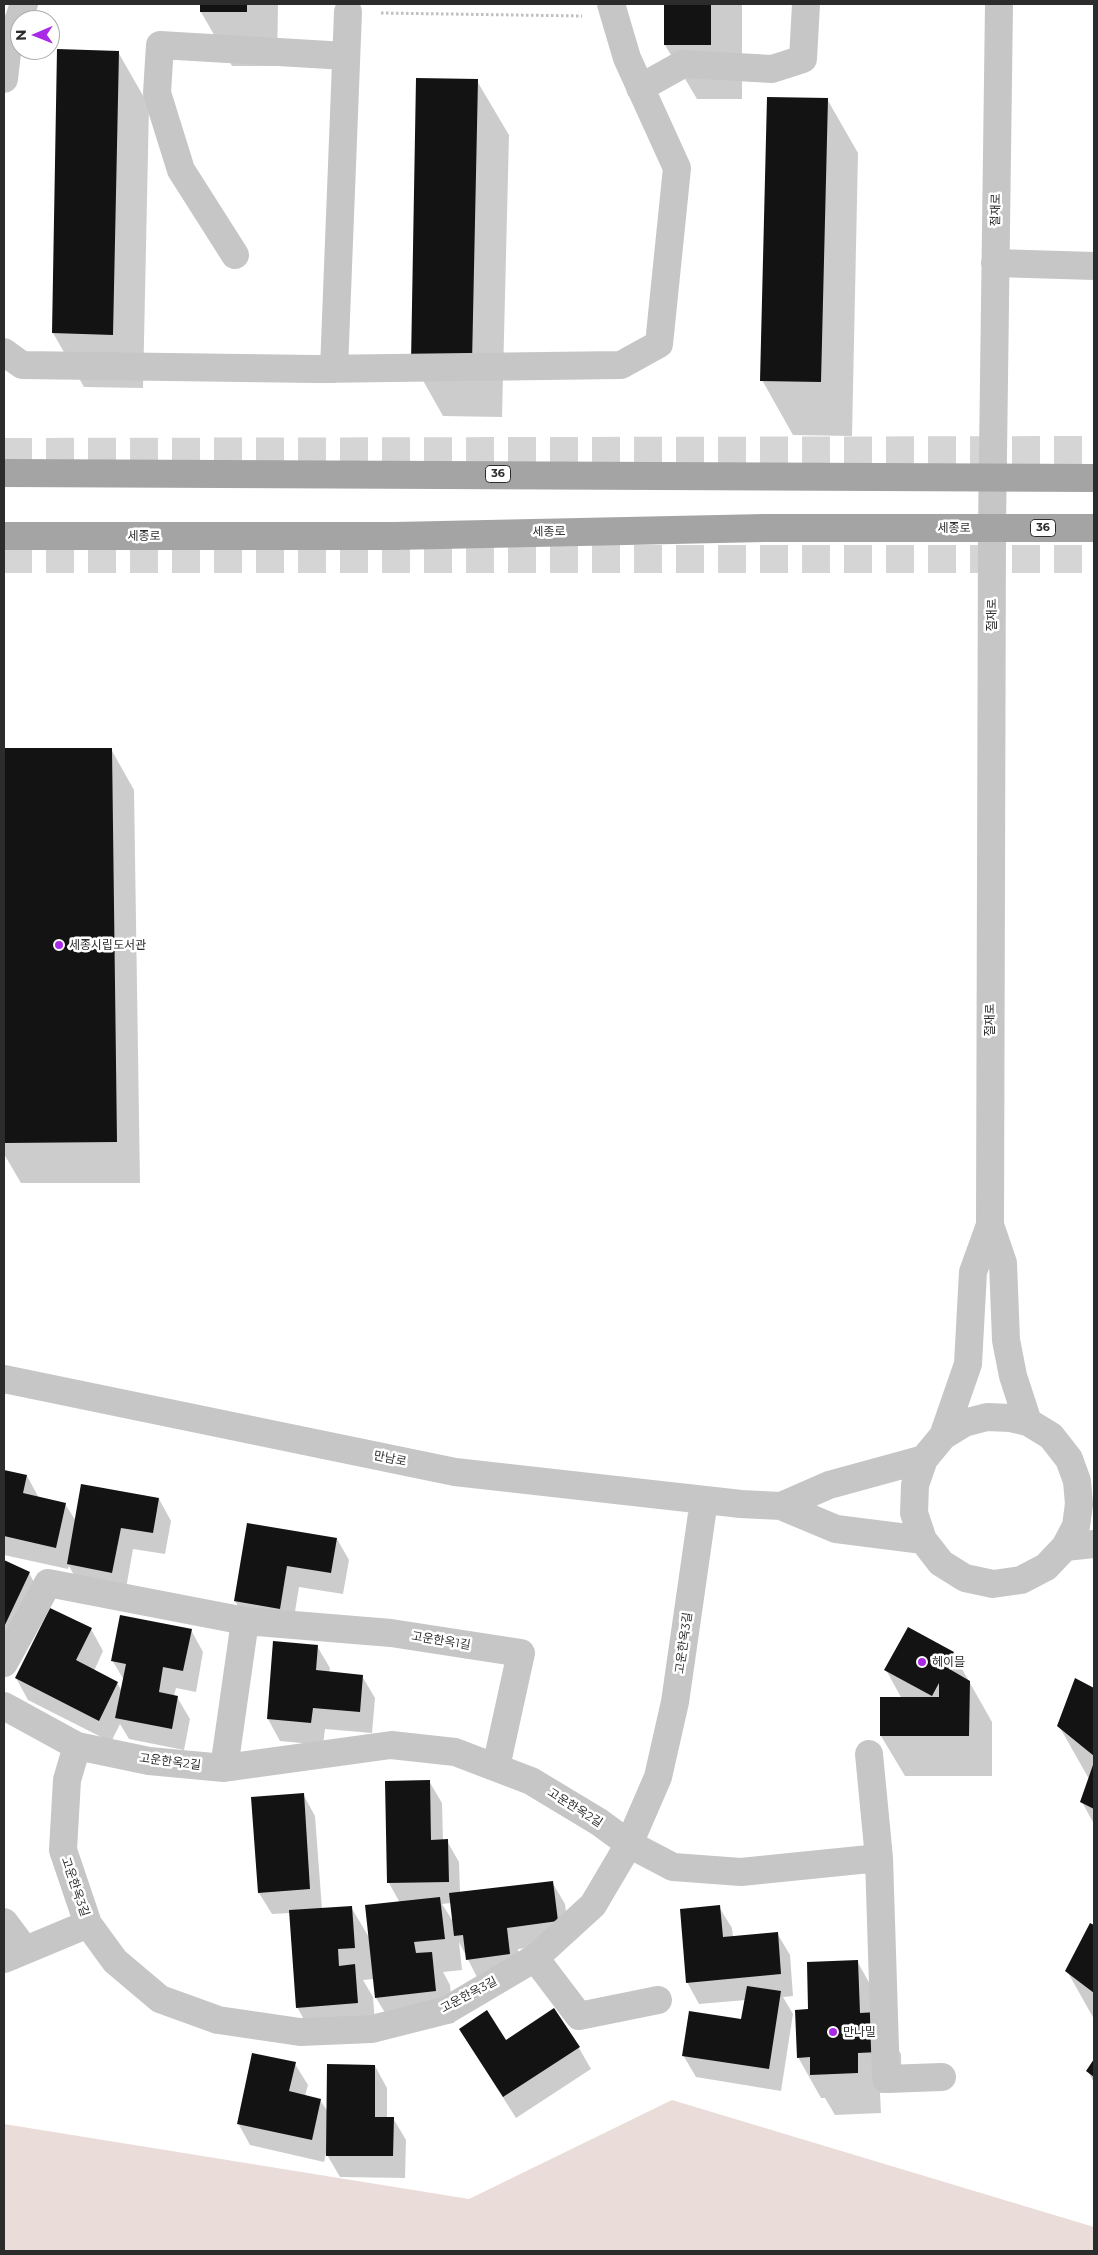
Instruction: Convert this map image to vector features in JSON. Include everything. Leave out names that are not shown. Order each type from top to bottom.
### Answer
[{"type":"main road","name":"36","points":[[4,473],[993,476],[1094,478]]},
{"type":"main road","name":"세종로","points":[[4,536],[394,536],[765,528],[1094,528]]},
{"type":"street","points":[[4,79],[7,53],[24,4]]},
{"type":"street","points":[[640,88],[683,64],[772,69],[803,59],[806,4]]},
{"type":"street","name":"절재로","points":[[990,1225],[992,528],[999,4]]},
{"type":"street","points":[[4,352],[22,365],[334,369],[621,365],[659,344],[677,168],[627,58],[613,10]]},
{"type":"street","points":[[334,369],[348,12]]},
{"type":"street","points":[[235,255],[181,170],[156,93],[160,45],[346,56]]},
{"type":"street","points":[[995,263],[1094,266]]},
{"type":"street","points":[[990,1225],[1003,1264],[1006,1340],[1013,1376],[1028,1422]]},
{"type":"street","points":[[943,1436],[968,1364],[973,1272],[990,1225]]},
{"type":"street","name":"만남로","points":[[4,1379],[455,1472],[704,1500],[781,1506]]},
{"type":"street","points":[[987,1417],[1012,1418],[1028,1422],[1050,1436],[1082,1461],[1077,1481],[1079,1504],[1076,1526],[1065,1547],[1046,1567],[1021,1580],[993,1584],[965,1578],[941,1563],[923,1540],[914,1513],[915,1485],[924,1459],[943,1436],[964,1423],[987,1417]]},
{"type":"street","points":[[781,1506],[829,1484],[924,1459]]},
{"type":"street","name":"고운한옥3길","points":[[77,1746],[67,1780],[63,1850],[88,1924],[115,1961],[160,1999],[218,2020],[300,2032],[372,2029],[447,2010],[535,1958],[593,1905],[629,1844],[658,1776],[675,1702],[704,1500]]},
{"type":"street","points":[[781,1506],[836,1529],[923,1540]]},
{"type":"street","points":[[1065,1547],[1094,1544]]},
{"type":"street","name":"고운한옥1길","points":[[4,1663],[48,1584],[245,1621],[391,1633],[521,1653],[496,1767]]},
{"type":"street","points":[[224,1768],[245,1621]]},
{"type":"street","name":"고운한옥2길","points":[[4,1706],[77,1746],[149,1761],[224,1768],[391,1745],[455,1752],[531,1781],[599,1822],[629,1844],[673,1867],[740,1872],[879,1858]]},
{"type":"street","points":[[869,1754],[879,1858],[886,2079],[942,2077]]},
{"type":"street","points":[[4,1922],[14,1955],[88,1924]]},
{"type":"street","points":[[535,1958],[579,2016],[658,2000]]},
{"type":"path","points":[[348,12],[613,10]]},
{"type":"shaded area","points":[[672,2100],[1094,2227],[1094,2251],[4,2251],[4,2124],[469,2199]]},
{"type":"building","points":[[200,4],[247,4],[247,12],[200,12]]},
{"type":"building","points":[[664,4],[711,4],[711,45],[664,45]]},
{"type":"building","points":[[60,49],[119,51],[113,335],[52,333],[57,60],[60,60]]},
{"type":"building","points":[[416,78],[478,79],[472,363],[411,362]]},
{"type":"building","points":[[767,97],[828,98],[821,382],[760,381]]},
{"type":"building","name":"세종시립도서관","points":[[4,748],[112,748],[117,1142],[4,1143]]},
{"type":"building","points":[[4,1470],[27,1475],[23,1493],[66,1503],[56,1548],[4,1536]]},
{"type":"building","points":[[81,1484],[159,1498],[153,1533],[121,1528],[112,1573],[67,1564]]},
{"type":"building","points":[[247,1523],[337,1538],[331,1573],[287,1566],[280,1609],[234,1601]]},
{"type":"building","points":[[4,1560],[30,1572],[4,1627]]},
{"type":"building","points":[[50,1608],[92,1628],[76,1660],[118,1682],[99,1721],[15,1678]]},
{"type":"building","points":[[120,1615],[192,1629],[183,1671],[163,1667],[159,1692],[178,1696],[172,1729],[115,1718],[126,1664],[111,1661]]},
{"type":"building","points":[[908,1627],[954,1652],[946,1667],[970,1681],[969,1736],[880,1736],[880,1697],[939,1697],[939,1683],[932,1696],[884,1670]]},
{"type":"building","points":[[273,1641],[318,1645],[316,1670],[363,1675],[360,1712],[313,1708],[311,1723],[267,1719]]},
{"type":"building","points":[[1075,1678],[1094,1688],[1094,1756],[1057,1726]]},
{"type":"building","points":[[1094,1762],[1094,1809],[1080,1802]]},
{"type":"building","points":[[430,1780],[431,1840],[448,1839],[449,1882],[387,1883],[385,1781]]},
{"type":"building","points":[[304,1793],[310,1889],[258,1893],[251,1797]]},
{"type":"building","points":[[553,1881],[558,1921],[507,1928],[510,1954],[466,1960],[463,1935],[454,1936],[449,1893]]},
{"type":"building","points":[[440,1897],[445,1939],[414,1942],[416,1953],[432,1952],[436,1991],[375,1998],[365,1905]]},
{"type":"building","points":[[720,1905],[723,1937],[778,1932],[781,1974],[686,1983],[680,1909]]},
{"type":"building","points":[[352,1906],[355,1948],[338,1949],[339,1966],[355,1964],[358,2003],[296,2008],[289,1910]]},
{"type":"building","points":[[1090,1923],[1094,1925],[1094,1993],[1065,1971]]},
{"type":"building","points":[[858,1960],[860,2013],[878,2012],[879,2052],[858,2053],[858,2073],[810,2075],[810,2057],[797,2058],[795,2010],[808,2009],[807,1962]]},
{"type":"building","points":[[747,1986],[781,1991],[769,2069],[682,2056],[689,2011],[741,2019]]},
{"type":"building","points":[[554,2008],[580,2047],[503,2097],[459,2029],[487,2010],[506,2040]]},
{"type":"building","points":[[252,2053],[296,2062],[289,2091],[321,2099],[312,2140],[237,2124]]},
{"type":"building","points":[[1094,2059],[1094,2077],[1086,2071]]},
{"type":"building","points":[[327,2064],[375,2065],[375,2117],[394,2117],[393,2156],[326,2156]]},
{"type":"tunnel","points":[[4,452],[1094,450]]},
{"type":"tunnel","points":[[4,559],[1094,559]]},
{"type":"place","name":"세종시립도서관","points":[[59,945]]},
{"type":"place","name":"헤이믈","points":[[922,1662]]},
{"type":"place","name":"만나밀","points":[[833,2032]]}]
